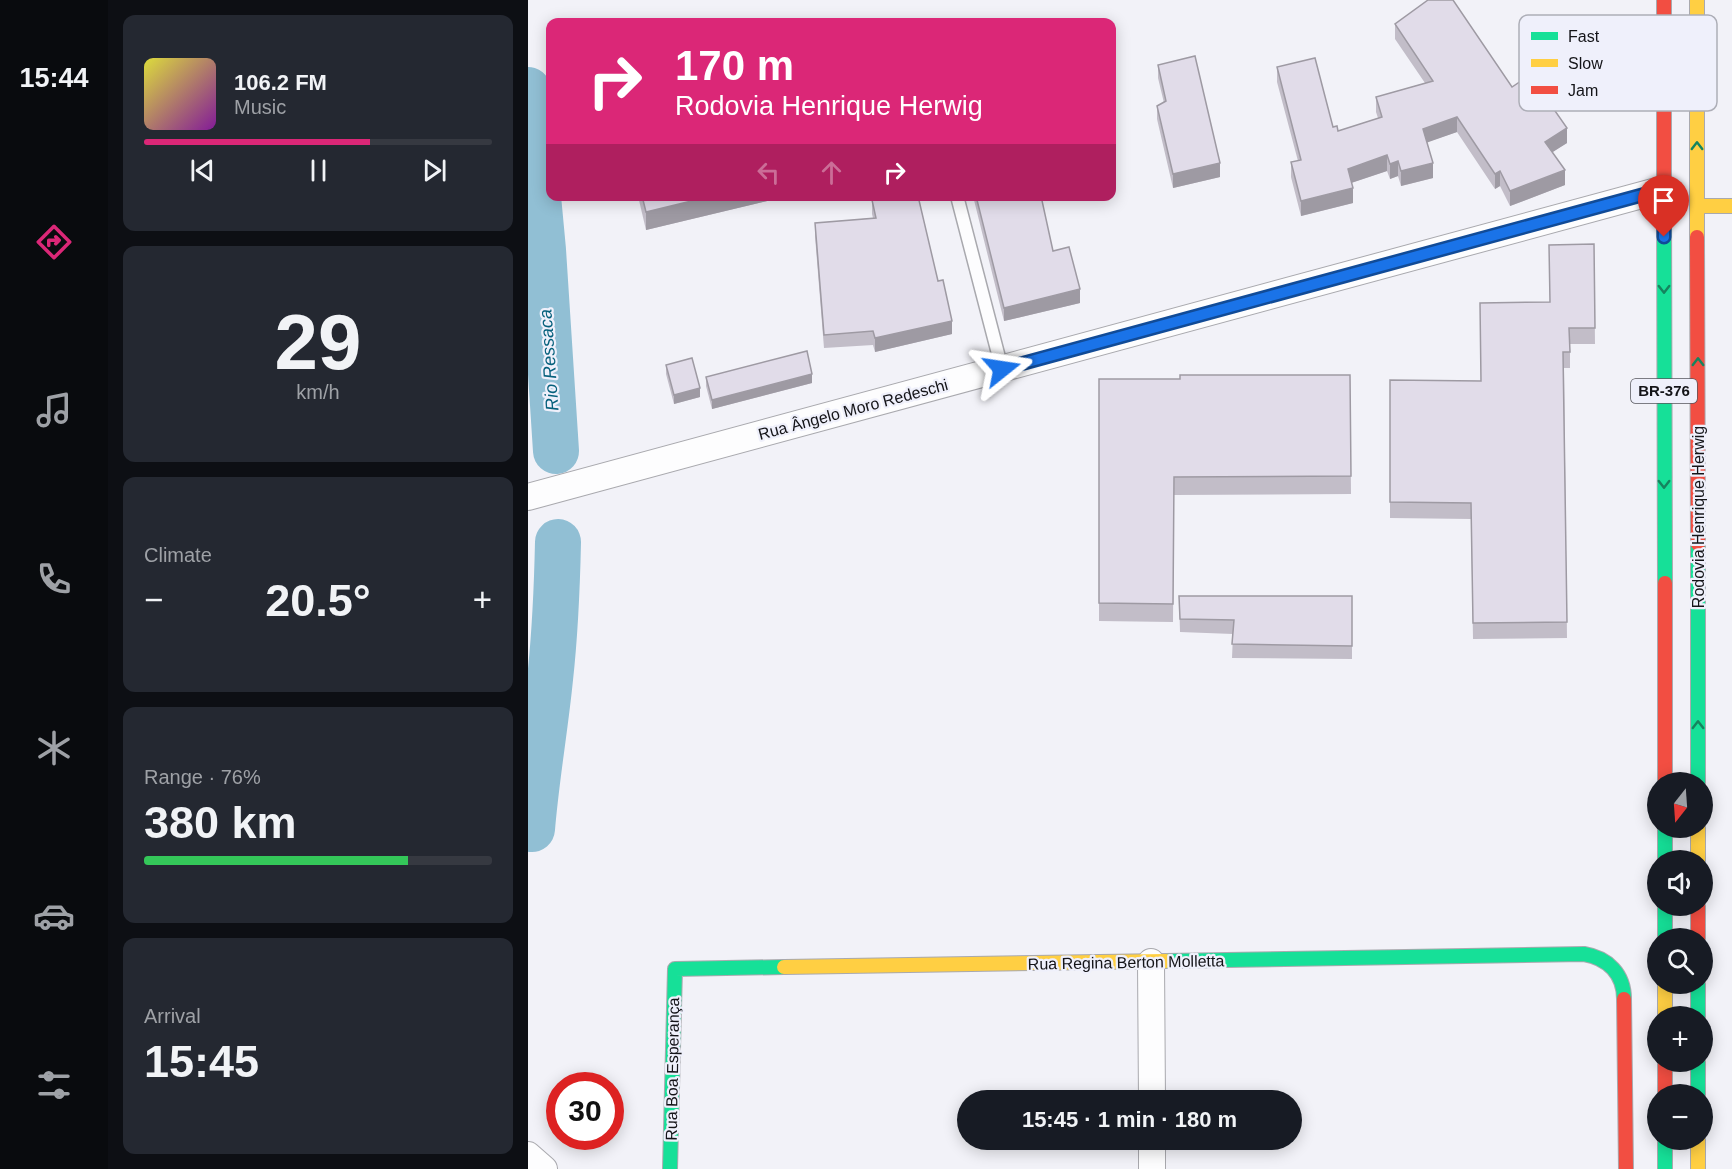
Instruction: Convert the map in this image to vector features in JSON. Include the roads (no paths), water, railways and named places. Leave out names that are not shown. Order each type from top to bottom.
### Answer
[{"type":"main road","name":"Rodovia Henrique Herwig","points":[[1697,0],[1697,15]]},
{"type":"main road","name":"Rodovia Henrique Herwig","points":[[1664,111],[1665,772]]},
{"type":"main road","name":"Rodovia Henrique Herwig","points":[[1698,111],[1698,772]]},
{"type":"main road","points":[[1698,206],[1732,206]]},
{"type":"main road","name":"Rua Regina Berton Molletta","points":[[675,969],[1593,955],[1606,961],[1617,972],[1624,992],[1626,1169]]},
{"type":"main road","name":"Rua Boa Esperança","points":[[670,1169],[675,969]]},
{"type":"main road","points":[[1665,1150],[1665,1169]]},
{"type":"main road","points":[[1698,1150],[1698,1169]]},
{"type":"street","name":"Rua Ângelo Moro Redeschi","points":[[528,497],[1664,189]]},
{"type":"street","points":[[1152,962],[1152,1090]]},
{"type":"street","points":[[1152,1150],[1152,1169]]},
{"type":"street","points":[[528,1155],[544,1169]]},
{"type":"lane","points":[[958,201],[1002,369]]},
{"type":"waterway","name":"Rio Ressaca","points":[[528,90],[543,250],[556,451]]},
{"type":"waterway","name":"Rio Ressaca","points":[[532,829],[552,662],[558,542]]}]
